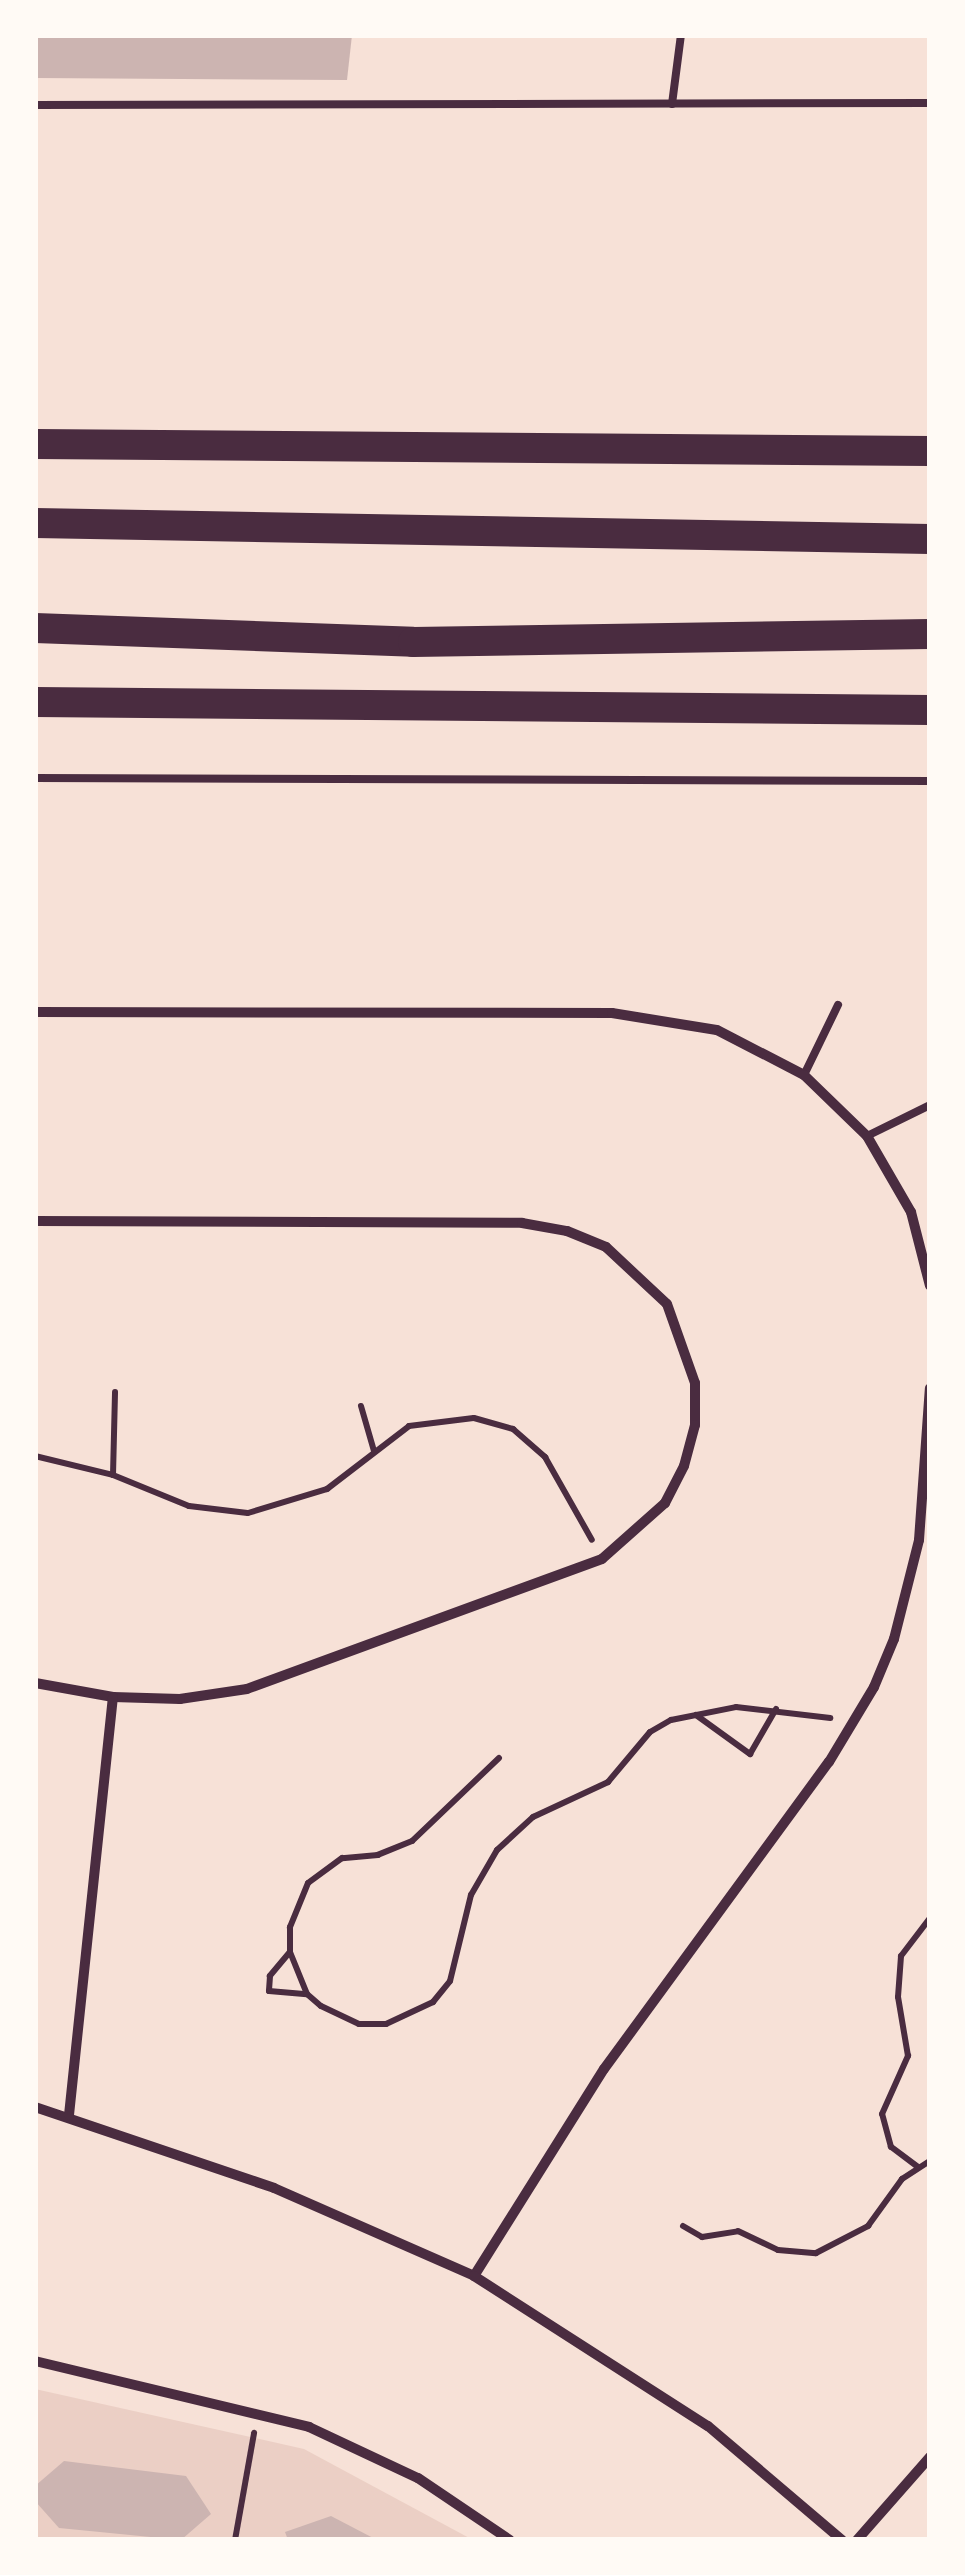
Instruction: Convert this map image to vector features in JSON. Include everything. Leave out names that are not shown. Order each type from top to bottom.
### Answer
[{"type":"highway","points":[[35,444],[930,452]]},
{"type":"highway","points":[[35,524],[930,539]]},
{"type":"highway","points":[[35,628],[414,642],[930,634]]},
{"type":"highway","points":[[35,702],[930,710]]},
{"type":"street","points":[[35,1012],[612,1013],[717,1030],[804,1075],[867,1136],[911,1212],[930,1286]]},
{"type":"street","points":[[35,1221],[522,1224],[568,1230],[606,1247],[668,1304],[692,1369],[695,1425],[684,1466],[664,1504],[602,1559],[247,1689],[180,1698],[113,1697],[35,1682]]},
{"type":"street","points":[[474,2276],[604,2068],[856,1722],[909,1590],[930,1388]]},
{"type":"street","points":[[69,2116],[113,1697]]},
{"type":"street","points":[[35,2107],[274,2188],[474,2276],[708,2426],[842,2540]]},
{"type":"street","points":[[35,2361],[258,2412],[364,2450],[470,2508],[510,2540]]},
{"type":"street","points":[[857,2540],[930,2457]]},
{"type":"lane","points":[[672,104],[681,35]]},
{"type":"lane","points":[[35,105],[930,104]]},
{"type":"lane","points":[[35,778],[930,781]]},
{"type":"lane","points":[[804,1075],[838,1005]]},
{"type":"lane","points":[[867,1136],[930,1105]]},
{"type":"path","points":[[113,1475],[116,1392]]},
{"type":"path","points":[[361,1406],[374,1451]]},
{"type":"path","points":[[35,1456],[113,1475],[190,1506],[248,1513],[327,1489],[374,1451],[429,1420],[474,1418],[513,1429],[545,1457],[602,1559]]},
{"type":"path","points":[[499,1758],[412,1841],[323,1868],[298,1901],[290,1952],[270,1976],[269,1991],[308,1994],[360,2024],[412,2017],[433,2002],[450,1981],[472,1895],[497,1850],[533,1818],[608,1782],[650,1732],[695,1714],[776,1709],[856,1722]]},
{"type":"path","points":[[695,1714],[750,1754],[776,1709]]},
{"type":"path","points":[[918,2167],[891,2147],[882,2114],[908,2056],[898,1996],[901,1956],[930,1918]]},
{"type":"path","points":[[290,1952],[308,1994]]},
{"type":"path","points":[[683,2226],[702,2237],[738,2230],[778,2250],[816,2253],[868,2226],[918,2167],[930,2161]]},
{"type":"path","points":[[234,2540],[258,2412]]},
{"type":"shaded area","points":[[35,2389],[304,2449],[473,2540],[35,2540]]},
{"type":"building","points":[[35,35],[352,35],[347,80],[35,78]]},
{"type":"building","points":[[64,2461],[186,2476],[211,2514],[181,2540],[59,2528],[35,2501],[35,2486]]},
{"type":"building","points":[[331,2516],[377,2540],[288,2540],[285,2532]]}]
